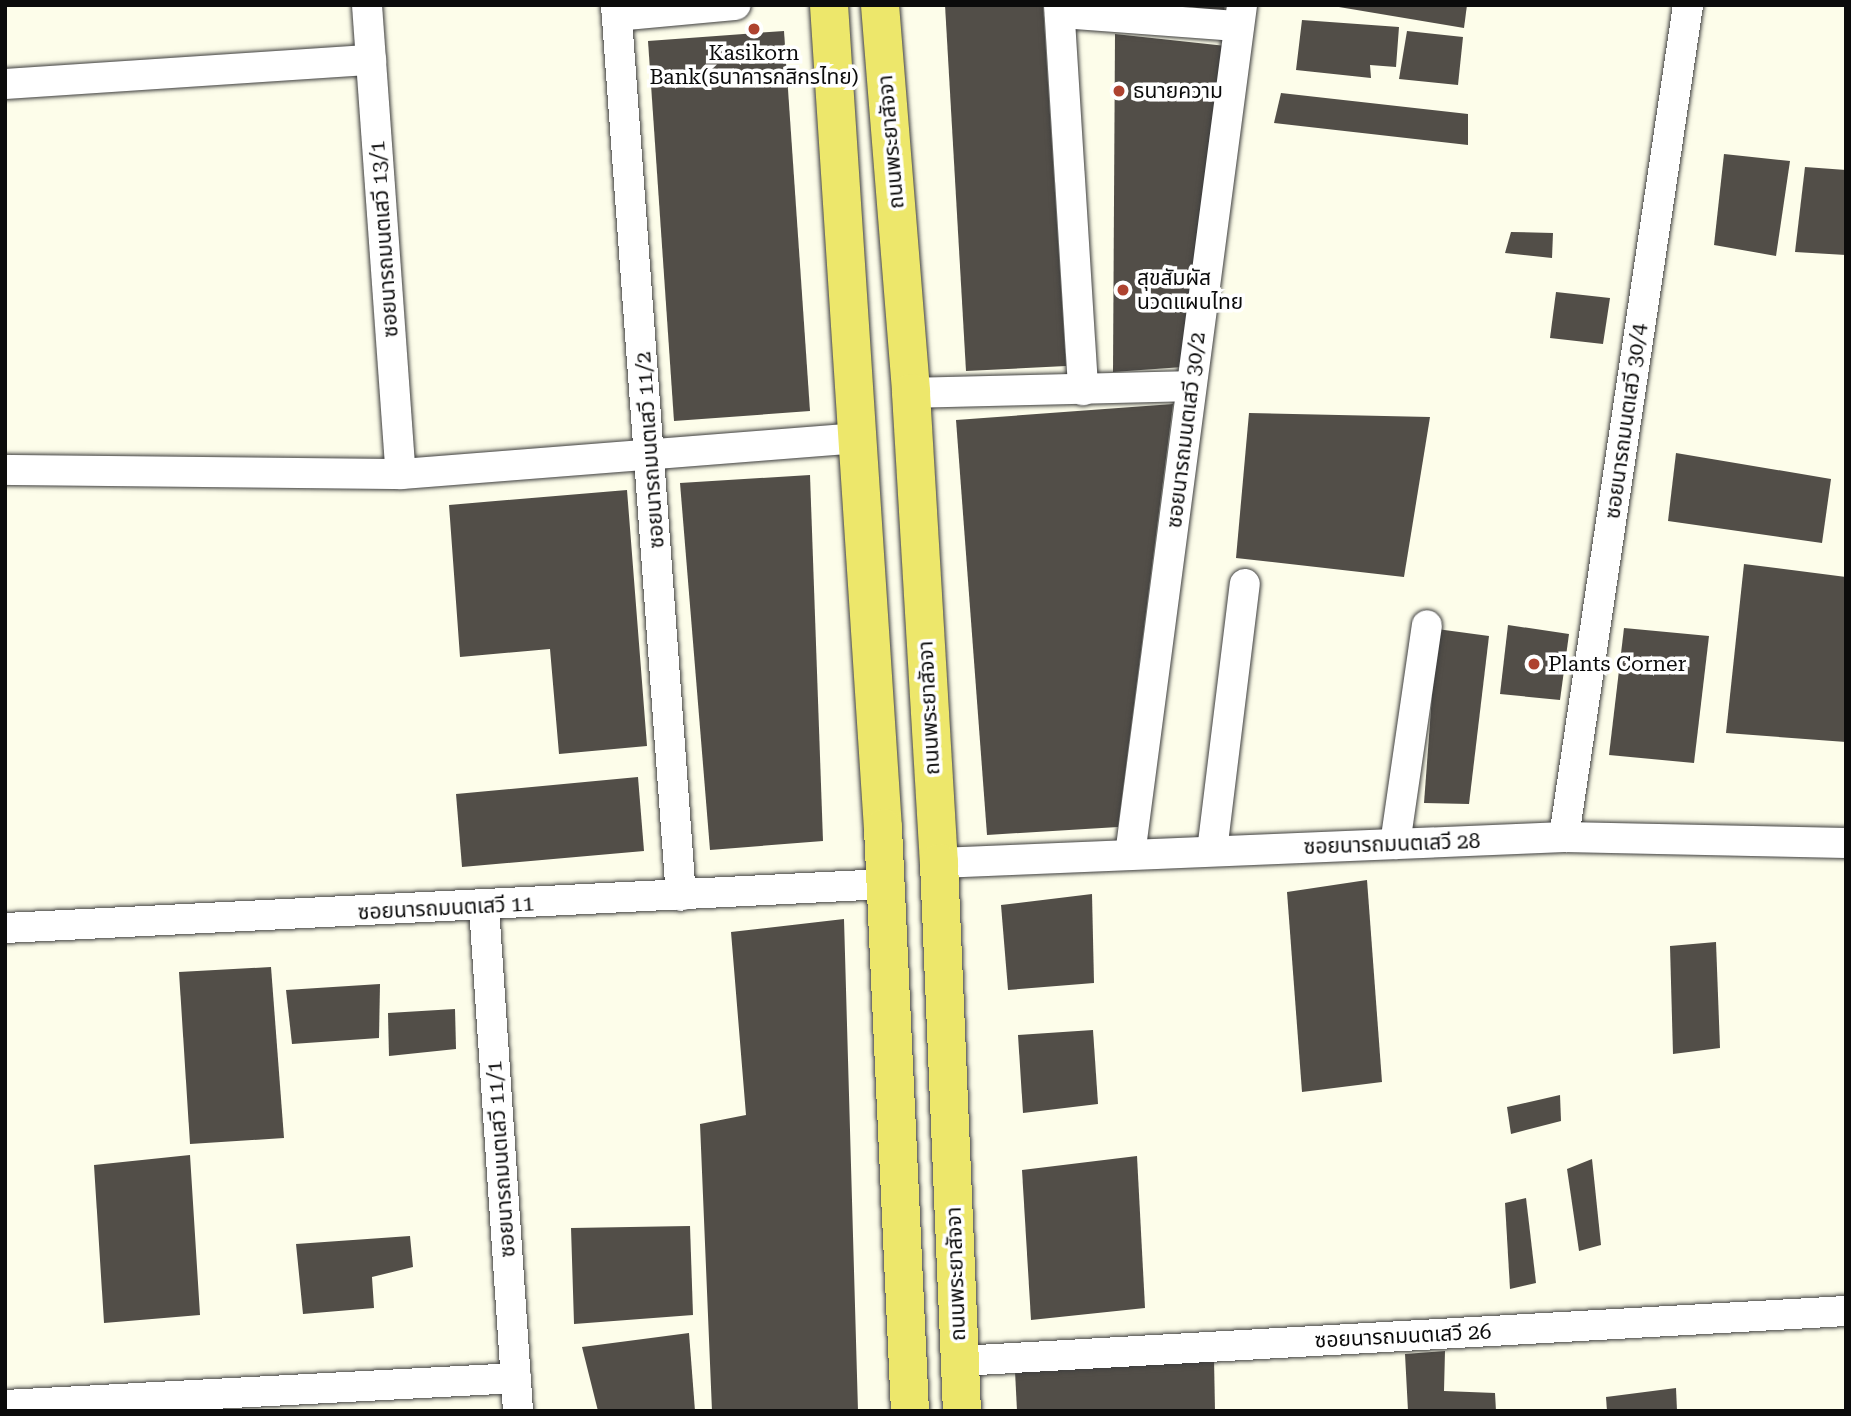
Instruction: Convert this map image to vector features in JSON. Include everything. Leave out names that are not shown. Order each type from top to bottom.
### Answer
[{"type":"main road","points":[[828,5],[883,828],[910,1411]]},
{"type":"main road","name":"ถนนพระยาสัจจา","points":[[880,5],[911,393],[939,863],[962,1411]]},
{"type":"main road","points":[[883,828],[936,823]]},
{"type":"main road","points":[[889,943],[942,942]]},
{"type":"street","name":"ซอยนารถมนตเสวี 13/1","points":[[367,5],[401,474]]},
{"type":"street","points":[[616,11],[735,5]]},
{"type":"street","name":"ซอยนารถมนตเสวี 30/4","points":[[1564,837],[1688,5]]},
{"type":"street","points":[[1083,390],[1060,9],[1240,16]]},
{"type":"street","name":"ซอยนารถมนตเสวี 11/2","points":[[616,11],[651,455],[681,896]]},
{"type":"street","name":"ซอยนารถมนตเสวี 30/2","points":[[1130,855],[1240,16]]},
{"type":"street","points":[[5,84],[371,60]]},
{"type":"street","points":[[911,393],[1191,386]]},
{"type":"street","points":[[5,470],[401,474],[857,438]]},
{"type":"street","points":[[1212,851],[1245,584]]},
{"type":"street","points":[[1395,844],[1427,625]]},
{"type":"street","name":"ซอยนารถมนตเสวี 28","points":[[939,863],[1564,837],[1846,843]]},
{"type":"street","name":"ซอยนารถมนตเสวี 11","points":[[5,928],[484,907],[886,884]]},
{"type":"street","name":"ซอยนารถมนตเสวี 11/1","points":[[484,907],[518,1411]]},
{"type":"street","name":"ซอยนารถมนตเสวี 26","points":[[960,1361],[1846,1311]]},
{"type":"street","points":[[5,1405],[516,1378]]},
{"type":"building","points":[[945,5],[1043,5],[1066,366],[966,371]]},
{"type":"building","points":[[1179,5],[1225,5],[1224,12]]},
{"type":"building","points":[[1327,5],[1467,5],[1464,28]]},
{"type":"building","points":[[1302,20],[1399,27],[1396,67],[1370,65],[1371,78],[1296,70]]},
{"type":"building","points":[[784,31],[810,411],[674,421],[648,41]]},
{"type":"building","points":[[1407,31],[1463,37],[1458,85],[1399,79]]},
{"type":"building","points":[[1115,34],[1226,46],[1183,367],[1113,372]]},
{"type":"building","points":[[1281,93],[1468,114],[1468,145],[1274,123]]},
{"type":"building","points":[[1724,154],[1790,161],[1776,256],[1714,245]]},
{"type":"building","points":[[1805,167],[1846,170],[1846,255],[1795,252]]},
{"type":"building","points":[[1511,232],[1553,233],[1552,258],[1505,253]]},
{"type":"building","points":[[1556,292],[1610,298],[1603,344],[1550,338]]},
{"type":"building","points":[[1173,404],[1118,827],[987,835],[956,420]]},
{"type":"building","points":[[1249,413],[1430,417],[1404,577],[1236,558]]},
{"type":"building","points":[[1676,453],[1831,479],[1822,543],[1668,521]]},
{"type":"building","points":[[810,475],[823,841],[710,850],[680,483]]},
{"type":"building","points":[[627,490],[647,746],[559,754],[550,649],[460,657],[449,505]]},
{"type":"building","points":[[1744,564],[1846,577],[1846,742],[1726,733]]},
{"type":"building","name":"Plants Corner","points":[[1508,625],[1569,634],[1560,700],[1500,694]]},
{"type":"building","points":[[1624,628],[1709,636],[1694,763],[1609,755]]},
{"type":"building","points":[[1437,629],[1489,636],[1469,804],[1424,803]]},
{"type":"building","points":[[638,777],[644,851],[462,867],[456,794]]},
{"type":"building","points":[[1367,880],[1382,1082],[1302,1092],[1287,892]]},
{"type":"building","points":[[1092,894],[1094,983],[1008,990],[1001,905]]},
{"type":"building","points":[[844,919],[858,1411],[712,1411],[700,1124],[746,1115],[731,932]]},
{"type":"building","points":[[1716,942],[1720,1048],[1673,1054],[1670,946]]},
{"type":"building","points":[[271,967],[284,1138],[190,1144],[179,972]]},
{"type":"building","points":[[380,984],[379,1038],[292,1044],[286,990]]},
{"type":"building","points":[[455,1009],[456,1049],[389,1056],[388,1013]]},
{"type":"building","points":[[1093,1030],[1098,1104],[1023,1113],[1018,1035]]},
{"type":"building","points":[[1560,1095],[1561,1121],[1511,1134],[1507,1107]]},
{"type":"building","points":[[190,1155],[200,1315],[104,1323],[94,1165]]},
{"type":"building","points":[[1137,1156],[1145,1308],[1031,1320],[1022,1170]]},
{"type":"building","points":[[1592,1159],[1601,1245],[1579,1251],[1567,1169]]},
{"type":"building","points":[[1526,1198],[1536,1283],[1510,1289],[1505,1203]]},
{"type":"building","points":[[690,1226],[693,1315],[574,1324],[571,1228]]},
{"type":"building","points":[[410,1236],[413,1267],[372,1277],[374,1308],[303,1314],[296,1244]]},
{"type":"building","points":[[689,1333],[695,1411],[598,1411],[582,1347]]},
{"type":"building","points":[[1445,1351],[1444,1391],[1495,1393],[1496,1411],[1408,1411],[1405,1354]]},
{"type":"building","points":[[1214,1359],[1215,1411],[1017,1411],[1015,1371]]},
{"type":"building","points":[[1676,1388],[1677,1411],[1607,1411],[1606,1397]]},
{"type":"place","name":"Kasikorn Bank(ธนาคารกสิกรไทย)","points":[[754,29]]},
{"type":"place","name":"ธนายความ","points":[[1119,91]]},
{"type":"place","name":"สุขสัมผัส นวดแผนไทย","points":[[1123,290]]},
{"type":"place","name":"Plants Corner","points":[[1534,664]]}]
